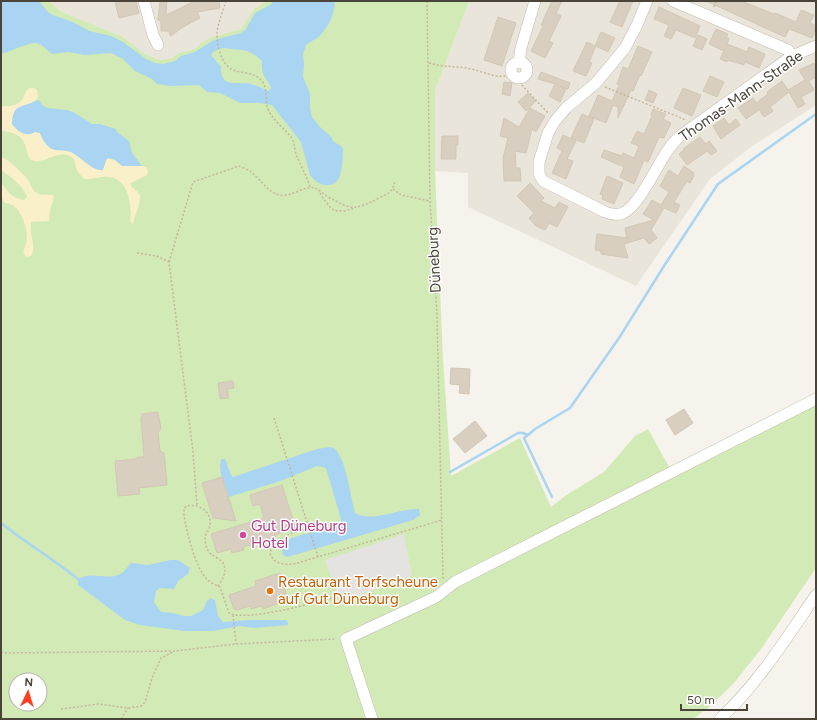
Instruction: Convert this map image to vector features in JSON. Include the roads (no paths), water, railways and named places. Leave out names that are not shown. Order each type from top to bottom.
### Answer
[{"type":"street","points":[[144,1],[153,35],[158,45]]},
{"type":"street","points":[[516,76],[524,76],[527,70],[525,66],[519,63],[521,48],[535,1]]},
{"type":"street","name":"Thomas-Mann-Straße","points":[[647,1],[625,48],[596,83],[566,108],[555,121],[548,133],[541,152],[539,174],[543,181],[604,212],[613,214],[622,213],[630,208],[638,199],[667,150],[680,136],[792,56],[816,46]]},
{"type":"street","points":[[673,1],[788,50],[792,56]]},
{"type":"street","points":[[372,719],[346,639],[436,597],[455,582],[816,399]]},
{"type":"street","points":[[720,719],[758,679],[816,595]]},
{"type":"water","points":[[1,1],[39,1],[48,12],[53,15],[73,22],[89,31],[111,36],[123,42],[146,59],[155,63],[163,64],[175,61],[181,56],[195,52],[214,40],[241,33],[246,29],[255,13],[270,5],[274,1],[335,1],[334,11],[327,26],[321,35],[306,45],[303,54],[303,77],[310,94],[310,108],[312,117],[334,142],[343,149],[342,166],[339,178],[332,185],[323,185],[313,179],[310,175],[301,142],[272,105],[260,103],[240,103],[220,93],[207,92],[199,85],[171,86],[157,84],[152,79],[135,71],[123,59],[111,53],[85,55],[68,52],[52,54],[42,46],[33,43],[1,54]],"holes":[[[224,48],[252,53],[262,61],[263,74],[271,88],[269,91],[255,85],[246,83],[230,83],[223,79],[221,67],[211,55],[218,49]]]},
{"type":"water","points":[[37,100],[47,108],[67,110],[92,124],[100,124],[116,129],[117,132],[129,141],[132,153],[142,166],[122,166],[115,160],[108,158],[103,170],[99,170],[71,152],[50,148],[40,133],[22,133],[12,124],[14,112],[19,107]]},
{"type":"water","points":[[330,447],[334,448],[342,461],[348,479],[355,513],[362,516],[378,516],[411,509],[419,509],[420,515],[413,520],[287,557],[283,555],[281,547],[287,540],[338,525],[341,522],[326,468],[317,466],[283,480],[229,497],[222,478],[220,463],[222,459],[225,459],[233,477],[317,449]]},
{"type":"water","points":[[178,560],[190,568],[188,574],[178,581],[174,589],[160,588],[156,591],[154,602],[161,612],[191,616],[203,610],[207,601],[211,598],[215,600],[218,616],[223,622],[286,620],[288,625],[254,628],[239,626],[213,631],[185,631],[140,625],[125,620],[78,585],[78,579],[84,577],[112,576],[122,573],[131,563],[148,565]]},
{"type":"waterway","points":[[450,472],[518,433],[528,435],[535,429],[570,408],[619,338],[718,184],[816,114]]},
{"type":"waterway","points":[[528,435],[524,438],[552,497]]},
{"type":"waterway","points":[[1,523],[78,579]]},
{"type":"place","name":"Gut Düneburg Hotel","points":[[243,535]]},
{"type":"place","name":"Restaurant Torfscheune auf Gut Düneburg","points":[[270,591]]}]
